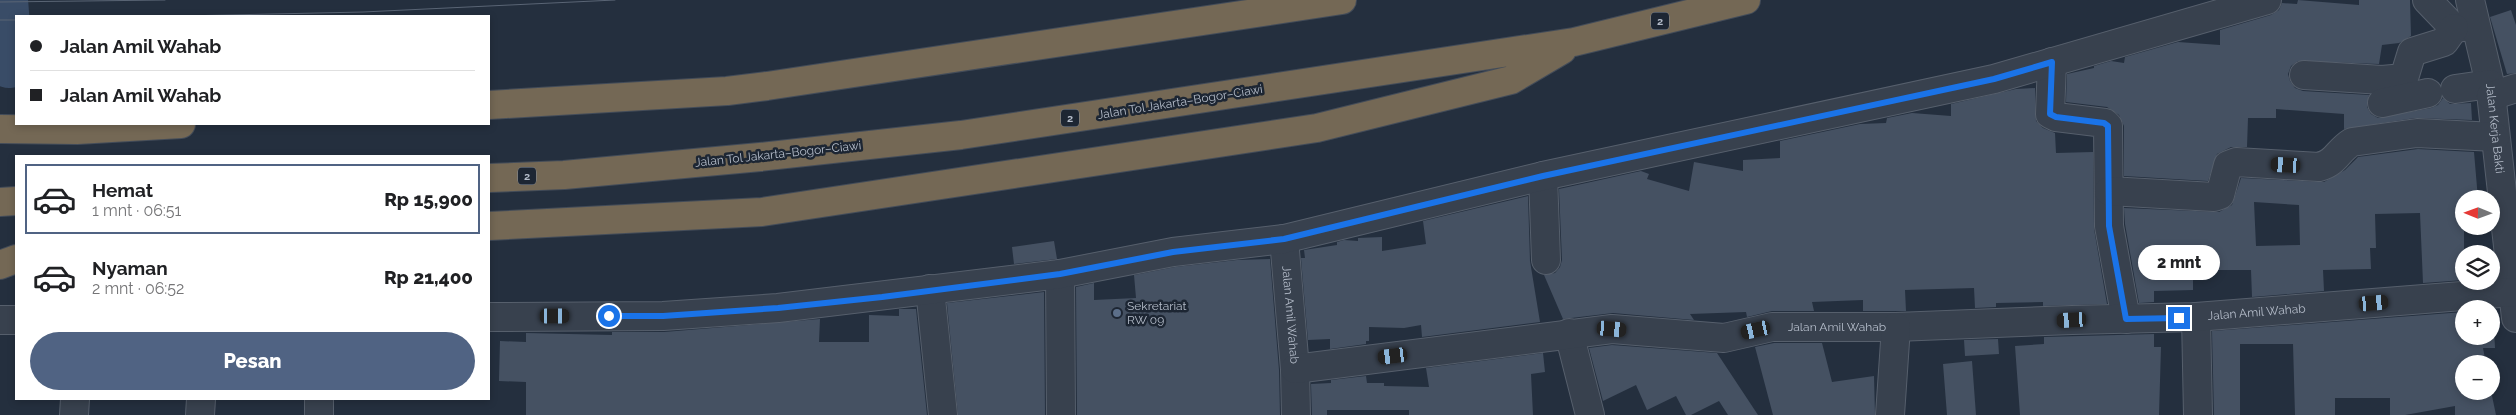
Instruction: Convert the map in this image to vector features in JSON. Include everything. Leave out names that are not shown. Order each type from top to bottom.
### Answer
[{"type":"highway","points":[[490,105],[735,90],[1342,0]]},
{"type":"highway","name":"Jalan Tol Jakarta–Bogor–Ciawi","points":[[490,178],[564,175],[760,157],[961,135],[1574,42],[1746,0]]},
{"type":"highway","points":[[490,226],[762,212],[1317,128],[1511,80],[1574,42]]},
{"type":"highway","points":[[0,128],[77,130],[164,125]]},
{"type":"highway","points":[[0,202],[15,201]]},
{"type":"highway","points":[[0,247],[15,248]]},
{"type":"highway","points":[[0,265],[15,259]]},
{"type":"street","points":[[490,317],[672,315],[778,308],[882,297],[930,289],[1060,274],[1173,252],[1284,239],[1543,176],[1994,79],[2267,0]]},
{"type":"street","points":[[2304,75],[2382,80],[2404,78],[2412,52],[2444,42],[2467,17],[2427,0]]},
{"type":"street","name":"Jalan Kerja Bakti","points":[[2467,17],[2499,90],[2495,137],[2510,207],[2514,305]]},
{"type":"street","points":[[2052,62],[2050,114],[2056,117],[2104,123],[2108,126],[2109,226],[2126,319]]},
{"type":"street","points":[[2455,89],[2499,90]]},
{"type":"street","points":[[2382,103],[2428,93]]},
{"type":"street","points":[[2108,191],[2214,197],[2220,195],[2228,166],[2236,162],[2319,167],[2331,164],[2344,147],[2352,142],[2417,133],[2495,137]]},
{"type":"street","points":[[1543,176],[1546,260]]},
{"type":"street","name":"Jalan Amil Wahab","points":[[1284,239],[1295,369],[1612,329],[1724,338],[1772,327],[1896,327],[2196,318],[2514,305]]},
{"type":"street","points":[[1060,274],[1061,415]]},
{"type":"street","points":[[930,289],[942,415]]},
{"type":"street","points":[[2196,318],[2198,415]]},
{"type":"street","points":[[0,320],[15,320]]},
{"type":"street","points":[[1890,415],[1896,327]]},
{"type":"street","points":[[1569,333],[1590,415]]},
{"type":"street","points":[[1295,369],[1296,415]]},
{"type":"street","points":[[74,415],[75,400]]},
{"type":"street","points":[[200,415],[201,400]]},
{"type":"street","points":[[318,415],[319,400]]},
{"type":"building","points":[[2298,0],[2359,5],[2359,0],[2410,0],[2411,36],[2399,43],[2382,45],[2379,64],[2298,61],[2291,66],[2288,74],[2295,88],[2303,91],[2369,95],[2367,107],[2371,114],[2378,118],[2431,108],[2438,105],[2443,98],[2450,104],[2471,103],[2472,120],[2415,118],[2344,129],[2344,114],[2276,109],[2276,118],[2248,118],[2247,147],[2231,147],[2217,154],[2208,181],[2124,176],[2124,126],[2119,115],[2107,107],[2066,102],[2067,74],[2094,68],[2094,66],[2111,61],[2124,63],[2125,57],[2178,42],[2220,45],[2220,30],[2271,15],[2279,10],[2282,3],[2297,4]]},
{"type":"building","points":[[2511,10],[2516,25],[2516,73],[2507,74],[2490,17]]},
{"type":"building","points":[[2035,88],[2036,121],[2043,128],[2055,133],[2056,153],[2093,152],[2094,229],[2107,304],[2043,306],[2043,302],[1996,303],[1996,307],[1975,308],[1974,288],[1905,290],[1906,311],[1863,311],[1863,300],[1812,302],[1814,311],[1772,311],[1747,317],[1746,312],[1690,314],[1694,320],[1613,313],[1563,319],[1544,275],[1555,273],[1560,267],[1562,260],[1559,189],[1641,171],[1649,174],[1647,179],[1689,191],[1694,162],[1743,171],[1743,160],[1780,158],[1780,141],[1860,124],[1886,123],[1887,118],[1912,113],[1951,116],[1951,104],[2016,89]]},
{"type":"building","points":[[2418,149],[2474,152],[2477,190],[2455,190],[2455,235],[2464,235],[2464,245],[2455,245],[2455,281],[2423,283],[2420,213],[2375,214],[2376,248],[2370,248],[2371,269],[2323,270],[2324,291],[2252,297],[2251,270],[2193,270],[2193,290],[2154,291],[2154,302],[2139,303],[2125,224],[2124,208],[2219,212],[2232,205],[2241,178],[2324,182],[2345,170],[2358,157]],"holes":[[[2254,202],[2299,205],[2300,245],[2256,246]]]},
{"type":"building","points":[[1528,196],[1530,261],[1540,322],[1422,337],[1421,325],[1404,328],[1369,327],[1369,341],[1366,341],[1366,344],[1330,349],[1330,339],[1308,340],[1301,258],[1305,258],[1304,250],[1337,245],[1337,242],[1344,240],[1358,241],[1358,238],[1382,237],[1382,251],[1426,244],[1423,221]]},
{"type":"building","points":[[1054,241],[1057,259],[1014,264],[1012,247]]},
{"type":"building","points":[[1270,259],[1279,370],[1280,415],[1077,415],[1076,287],[1094,283],[1094,300],[1136,298],[1134,275],[1175,267],[1237,260]]},
{"type":"building","points":[[1044,292],[1045,415],[958,415],[947,303]]},
{"type":"building","points":[[899,309],[916,309],[927,415],[526,415],[526,382],[499,381],[500,341],[526,342],[526,333],[612,335],[612,332],[664,332],[820,319],[819,342],[869,342],[869,315],[899,316]]},
{"type":"building","points":[[2455,313],[2455,345],[2495,345],[2495,348],[2483,348],[2484,355],[2455,355],[2455,400],[2493,400],[2496,415],[2455,415],[2455,406],[2405,415],[2390,415],[2390,398],[2335,398],[2335,415],[2295,415],[2293,344],[2240,344],[2240,415],[2214,415],[2212,331]]},
{"type":"building","points":[[2154,334],[2154,347],[2161,347],[2159,415],[2020,415],[2015,346],[2044,344],[2044,337]]},
{"type":"building","points":[[1998,339],[1999,354],[1965,356],[1964,340]]},
{"type":"building","points":[[1774,343],[1822,343],[1832,382],[1874,376],[1875,415],[1773,415],[1755,347]]},
{"type":"building","points":[[1612,345],[1717,353],[1758,415],[1728,415],[1719,401],[1691,415],[1686,415],[1676,396],[1647,410],[1636,385],[1603,401],[1589,348]]},
{"type":"building","points":[[1543,353],[1545,372],[1531,374],[1533,415],[1409,415],[1409,410],[1327,410],[1327,415],[1312,415],[1311,384],[1331,383],[1331,380],[1366,376],[1367,383],[1384,383],[1384,386],[1429,387],[1426,368]]},
{"type":"building","points":[[1972,361],[1976,415],[1947,415],[1943,364]]},
{"type":"waterway","points":[[4,0],[9,64]]},
{"type":"tram line","points":[[0,2],[165,0]]},
{"type":"tram line","points":[[227,15],[363,12],[615,0]]},
{"type":"tram line","points":[[0,20],[15,20]]},
{"type":"place","name":"Sekretariat RW 09","points":[[1117,313]]},
{"type":"route","points":[[609,316],[663,316],[778,308],[882,297],[930,289],[1060,274],[1173,252],[1215,249],[1284,239],[1543,176],[1994,79],[2052,62],[2050,114],[2056,117],[2104,123],[2108,126],[2109,226],[2126,319],[2179,318]]}]
